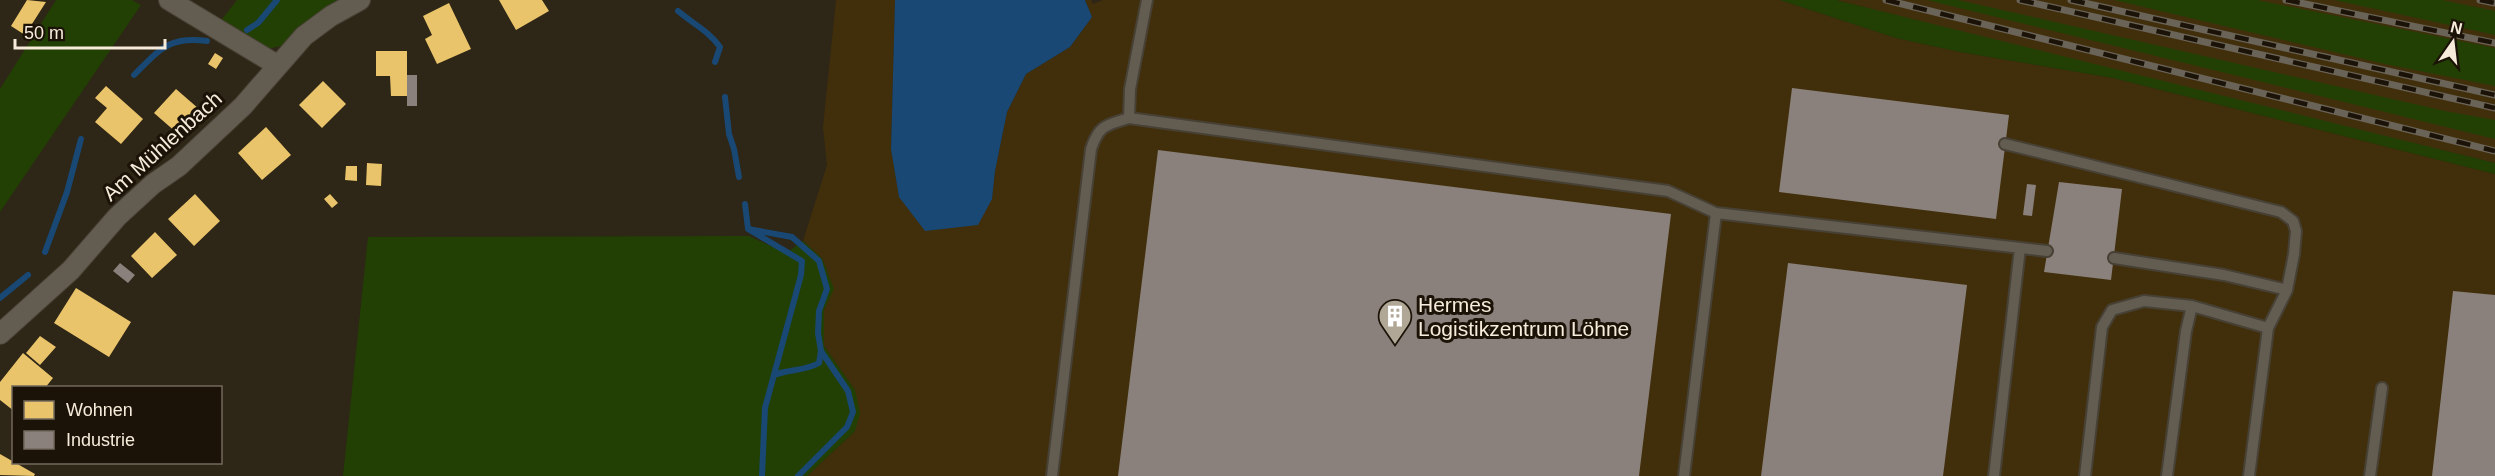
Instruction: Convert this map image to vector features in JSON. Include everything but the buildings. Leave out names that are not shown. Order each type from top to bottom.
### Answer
[{"type":"street","points":[[169,0],[277,65]]},
{"type":"street","name":"Am Mühlenbach","points":[[0,334],[71,270],[117,217],[153,184],[179,166],[243,106],[304,36],[331,16],[360,0]]},
{"type":"lane","points":[[1129,118],[1130,88],[1147,0]]},
{"type":"lane","points":[[1052,476],[1091,149],[1096,134],[1111,123],[1129,118],[1668,191],[1716,213],[2047,251]]},
{"type":"lane","points":[[2005,144],[2281,212],[2293,221],[2296,231],[2292,270],[2287,290],[2268,328],[2249,476]]},
{"type":"lane","points":[[1684,476],[1716,213]]},
{"type":"lane","points":[[1994,476],[2020,248]]},
{"type":"lane","points":[[2114,258],[2224,275],[2287,290]]},
{"type":"lane","points":[[2085,476],[2102,327],[2112,310],[2144,301],[2192,306],[2268,328]]},
{"type":"lane","points":[[2167,476],[2186,331],[2192,306]]},
{"type":"lane","points":[[2370,476],[2382,388]]},
{"type":"shaded area","points":[[836,0],[895,0],[891,149],[899,197],[992,199],[995,171],[1007,112],[1026,74],[1070,47],[1092,17],[1085,0],[1091,0],[1093,4],[1103,0],[1780,0],[1896,38],[1960,52],[2113,78],[2495,174],[2495,476],[807,476],[855,431],[855,390],[824,346],[822,258],[803,241],[827,165],[823,127]]},
{"type":"shaded area","points":[[1836,0],[2495,0],[2495,163],[2118,71]]},
{"type":"green space","points":[[56,0],[132,0],[141,5],[0,212],[0,89]]},
{"type":"green space","points":[[237,0],[349,0],[310,19],[281,46],[262,50],[219,23]]},
{"type":"green space","points":[[1780,0],[1836,0],[2495,163],[2495,174],[2113,78],[1960,52],[1896,38]]},
{"type":"green space","points":[[1927,0],[1958,0],[2445,111],[2495,120],[2495,139]]},
{"type":"green space","points":[[2114,0],[2257,0],[2495,48],[2495,86],[2385,64]]},
{"type":"green space","points":[[2334,0],[2442,0],[2495,11],[2495,35]]},
{"type":"green space","points":[[749,236],[786,253],[803,241],[822,258],[834,289],[824,310],[824,346],[855,390],[860,413],[855,431],[807,476],[343,476],[368,237]]},
{"type":"water","points":[[895,0],[1085,0],[1092,17],[1070,47],[1026,74],[1007,112],[995,171],[992,199],[978,225],[925,231],[899,197],[891,149]]},
{"type":"waterway","points":[[247,30],[258,23],[277,0]]},
{"type":"waterway","points":[[678,11],[706,32],[720,47],[715,62]]},
{"type":"waterway","points":[[134,75],[166,46],[183,41],[207,41]]},
{"type":"waterway","points":[[725,97],[729,134],[739,177]]},
{"type":"waterway","points":[[45,252],[67,192],[81,139]]},
{"type":"waterway","points":[[745,204],[748,229],[802,261],[801,275],[765,408],[762,476]]},
{"type":"waterway","points":[[748,229],[792,237],[819,261],[827,289],[819,311],[818,333],[821,351],[848,391],[853,412],[847,427],[798,476]]},
{"type":"waterway","points":[[0,298],[28,275]]},
{"type":"waterway","points":[[774,375],[819,363],[821,351]]},
{"type":"railway","points":[[1886,0],[2495,151]]},
{"type":"railway","points":[[2020,0],[2495,108]]},
{"type":"railway","points":[[2071,0],[2495,95]]},
{"type":"railway","points":[[2286,0],[2495,43]]},
{"type":"railway","points":[[2480,0],[2495,3]]},
{"type":"place","name":"Hermes Logistikzentrum Löhne","points":[[1395,345]]}]
